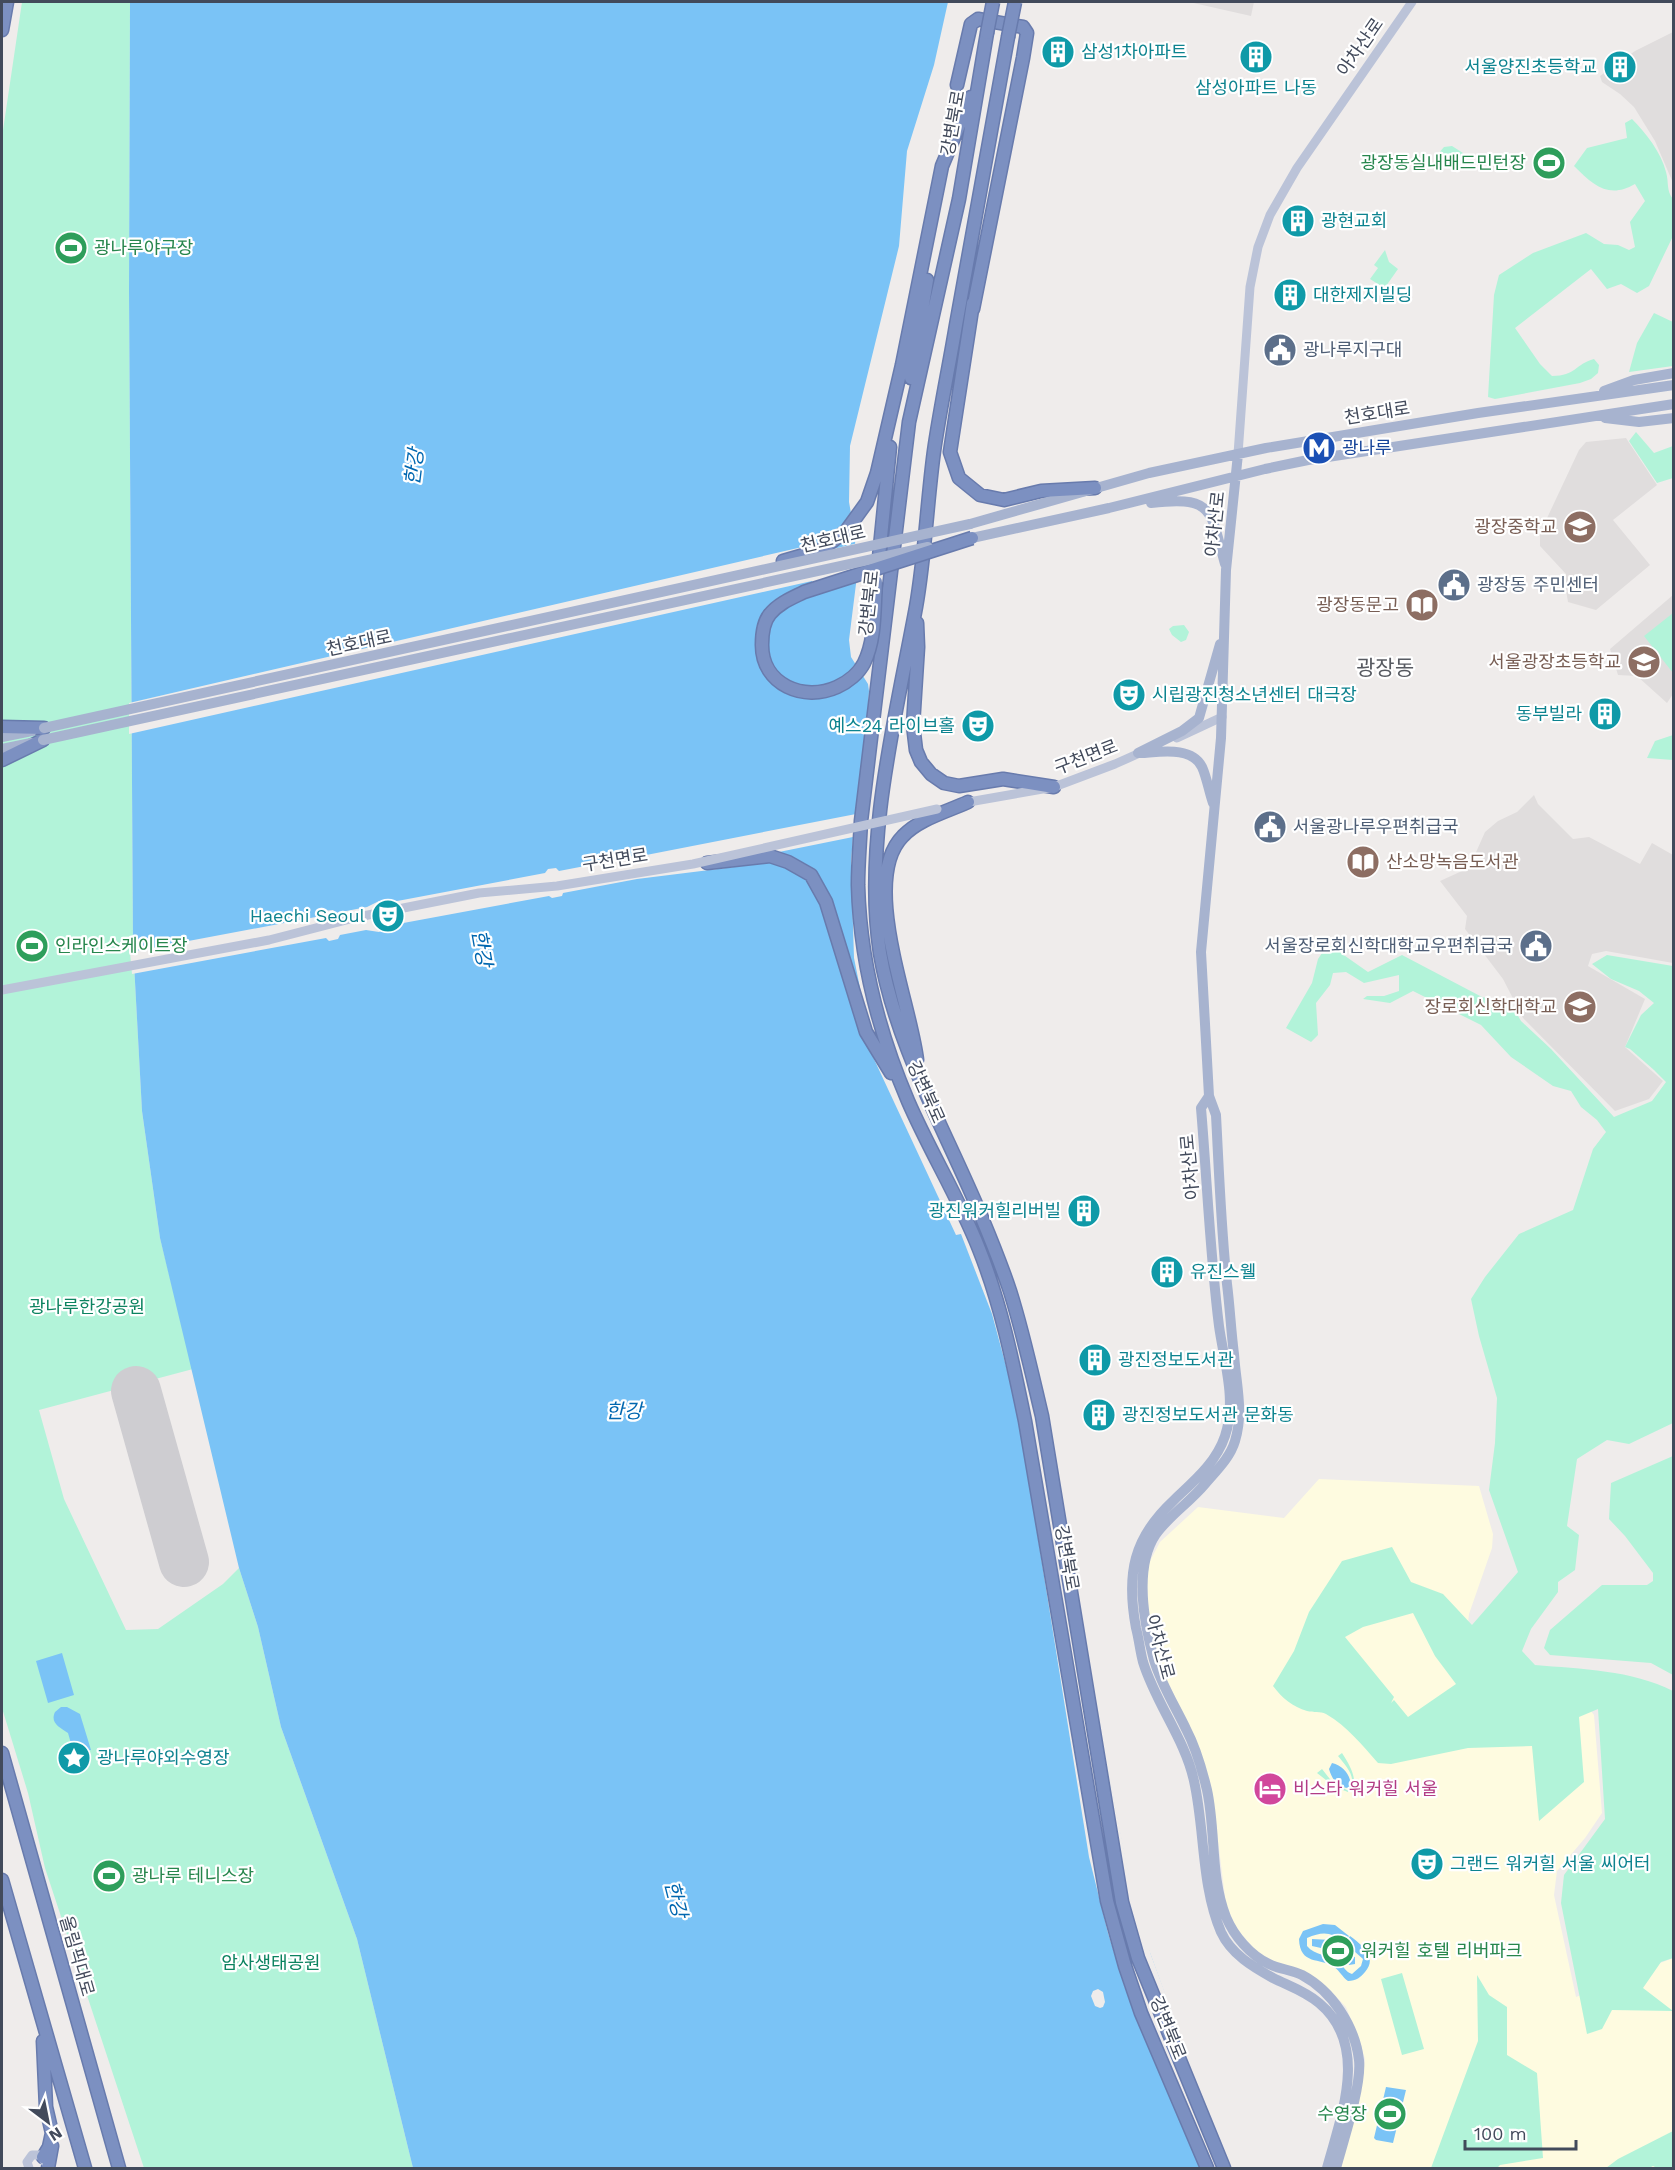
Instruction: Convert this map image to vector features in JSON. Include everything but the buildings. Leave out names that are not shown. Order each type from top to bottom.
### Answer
[{"type":"highway","points":[[2,30],[7,2]]},
{"type":"highway","name":"강변북로","points":[[993,2],[959,199],[909,422],[861,821],[858,885],[868,978],[886,1045],[909,1102],[958,1201],[979,1250],[1012,1358],[1025,1421],[1107,1901],[1141,2013],[1207,2169]]},
{"type":"highway","name":"강변북로","points":[[1014,2],[934,449],[916,605],[881,802],[875,856],[880,951],[888,992],[918,1076],[982,1218],[1010,1290],[1042,1416],[1122,1902],[1146,1978],[1224,2169]]},
{"type":"highway","points":[[957,85],[972,24],[978,20],[1023,27],[1027,33],[1023,58],[973,309],[950,452],[959,478],[980,495],[1004,501],[1041,491],[1095,488]]},
{"type":"highway","points":[[710,583],[821,549],[846,531],[867,502],[877,473],[902,365],[942,166],[980,77]]},
{"type":"highway","points":[[909,422],[909,389],[944,184]]},
{"type":"highway","points":[[973,226],[973,309]]},
{"type":"highway","points":[[902,365],[888,464],[876,582],[871,644],[864,665],[847,682],[825,692],[805,693],[786,687],[770,674],[762,656],[762,634],[769,616],[783,602],[804,592],[972,538]]},
{"type":"highway","points":[[916,605],[918,647],[913,725],[916,750],[921,762],[931,774],[944,783],[959,786],[1004,779],[1054,787]]},
{"type":"highway","points":[[2,727],[43,734]]},
{"type":"highway","points":[[2,760],[43,734]]},
{"type":"highway","points":[[918,1076],[915,1040],[901,992],[890,938],[885,877],[891,851],[904,834],[916,825],[968,802]]},
{"type":"highway","points":[[693,864],[770,856],[795,865],[811,875],[826,902],[866,1032],[909,1102]]},
{"type":"highway","name":"올림픽대로","points":[[2,1753],[119,2169]]},
{"type":"highway","points":[[2,1880],[86,2169]]},
{"type":"highway","points":[[42,2022],[46,2107],[52,2133],[45,2165]]},
{"type":"main road","name":"아차산로","points":[[1336,2169],[1357,2083],[1359,2061],[1353,2038],[1343,2014],[1324,1990],[1301,1975],[1255,1956],[1239,1939],[1226,1917],[1216,1871],[1208,1792],[1200,1763],[1155,1662],[1144,1617],[1142,1584],[1147,1556],[1155,1535],[1191,1501],[1221,1466],[1234,1445],[1238,1430],[1240,1400],[1227,1284],[1216,1115],[1209,1095],[1202,952],[1222,717],[1226,570],[1237,476],[1250,287],[1258,247],[1270,215],[1297,168],[1412,2]]},
{"type":"main road","points":[[1586,399],[1634,380],[1674,373]]},
{"type":"main road","name":"천호대로","points":[[2,749],[43,734],[970,524],[1149,473],[1266,448],[1674,385]]},
{"type":"main road","name":"천호대로","points":[[2,737],[43,734],[972,538],[1308,460],[1674,404]]},
{"type":"main road","points":[[1590,416],[1639,422],[1674,417]]},
{"type":"main road","points":[[1109,508],[1179,500],[1199,503],[1214,522],[1226,570]]},
{"type":"main road","points":[[1138,753],[1182,731],[1199,718],[1224,630]]},
{"type":"main road","name":"구천면로","points":[[2,990],[269,940],[358,916],[479,893],[557,886],[693,864],[968,802],[1054,787],[1194,731],[1222,717]]},
{"type":"main road","points":[[1138,753],[1180,752],[1195,758],[1202,765],[1215,811]]},
{"type":"main road","name":"아차산로","points":[[1209,1095],[1201,1108],[1219,1323],[1231,1407],[1227,1433],[1204,1472],[1149,1526],[1136,1556],[1131,1584],[1134,1612],[1143,1661],[1156,1696],[1187,1756],[1194,1780],[1209,1888],[1215,1917],[1223,1936],[1234,1951],[1254,1968],[1299,1989],[1319,2002],[1331,2014],[1347,2048],[1348,2085],[1327,2169]]},
{"type":"main road","points":[[29,2169],[27,2162],[30,2157],[38,2154],[45,2165]]},
{"type":"shaded area","points":[[1189,2],[1254,2],[1251,16]]},
{"type":"shaded area","points":[[1673,32],[1673,183],[1655,141],[1634,107],[1602,82],[1600,76],[1635,51]]},
{"type":"shaded area","name":"광장중학교","points":[[1626,438],[1657,485],[1613,520],[1650,565],[1596,610],[1568,602],[1566,574],[1540,546],[1540,533],[1579,450],[1586,442]]},
{"type":"shaded area","name":"서울광장초등학교","points":[[1673,595],[1673,694],[1667,703],[1637,676],[1618,675],[1610,649]]},
{"type":"shaded area","points":[[1534,795],[1538,804],[1573,839],[1589,837],[1640,864],[1652,843],[1673,855],[1673,963],[1606,951],[1592,954],[1588,966],[1645,999],[1625,1047],[1663,1081],[1649,1099],[1615,1111],[1523,1018],[1503,979],[1465,929],[1467,916],[1440,881],[1462,871],[1473,859],[1485,832],[1498,821],[1517,812]]},
{"type":"shaded area","points":[[1319,1479],[1479,1486],[1493,1534],[1492,1548],[1469,1614],[1463,1670],[1579,1696],[1594,1715],[1602,1813],[1585,1838],[1557,1871],[1554,1895],[1576,1997],[1673,1958],[1673,2168],[1341,2168],[1362,2083],[1365,2059],[1358,2036],[1346,2007],[1328,1988],[1258,1953],[1237,1929],[1226,1905],[1212,1792],[1193,1733],[1163,1672],[1149,1616],[1147,1584],[1149,1563],[1160,1542],[1198,1507],[1284,1518]]},
{"type":"green space","name":"광나루한강공원","points":[[22,2],[130,2],[129,291],[133,945],[142,1111],[160,1238],[193,1369],[39,1410],[64,1499],[126,1630],[158,1629],[223,1584],[239,1568],[258,1627],[281,1727],[357,1939],[413,2168],[144,2168],[45,1868],[28,1793],[2,1708],[2,137]]},
{"type":"green space","points":[[1632,119],[1661,157],[1669,193],[1673,199],[1673,236],[1649,286],[1637,293],[1621,284],[1607,289],[1591,269],[1515,328],[1540,364],[1552,376],[1571,372],[1594,359],[1599,365],[1598,373],[1591,379],[1580,383],[1495,399],[1488,397],[1494,295],[1499,275],[1533,253],[1586,233],[1604,244],[1618,245],[1629,250],[1635,247],[1630,222],[1645,201],[1635,184],[1617,190],[1602,188],[1574,166],[1587,148],[1627,138],[1625,123]]},
{"type":"green space","points":[[1452,146],[1463,153],[1459,159],[1453,159],[1449,163],[1437,155],[1444,147]]},
{"type":"green space","points":[[1385,250],[1389,262],[1398,269],[1386,286],[1381,286],[1370,279],[1378,268],[1374,265]]},
{"type":"green space","points":[[1654,313],[1673,322],[1673,366],[1629,372],[1637,343]]},
{"type":"green space","points":[[1636,432],[1654,453],[1673,446],[1673,478],[1657,483],[1629,441]]},
{"type":"green space","points":[[1673,613],[1674,673],[1644,636]]},
{"type":"green space","points":[[1184,625],[1189,632],[1186,640],[1181,642],[1172,635],[1169,629],[1173,626]]},
{"type":"green space","points":[[1673,735],[1673,760],[1647,758],[1655,741]]},
{"type":"green space","points":[[1328,944],[1368,972],[1402,955],[1482,997],[1511,1004],[1521,1021],[1551,1049],[1614,1117],[1652,1101],[1666,1082],[1625,1047],[1641,1015],[1654,1003],[1639,991],[1611,979],[1592,964],[1607,955],[1673,966],[1673,1423],[1629,1444],[1607,1440],[1577,1459],[1567,1526],[1579,1535],[1575,1570],[1558,1582],[1558,1592],[1531,1629],[1522,1651],[1535,1665],[1588,1669],[1623,1675],[1673,1691],[1673,1958],[1661,1962],[1643,1988],[1673,2011],[1612,2010],[1602,2029],[1587,2034],[1561,1903],[1564,1875],[1605,1819],[1598,1709],[1579,1717],[1584,1782],[1539,1821],[1532,1746],[1468,1748],[1391,1764],[1378,1763],[1334,1719],[1324,1713],[1310,1712],[1297,1707],[1273,1686],[1294,1651],[1309,1612],[1342,1561],[1392,1547],[1411,1582],[1443,1594],[1472,1625],[1518,1572],[1489,1490],[1495,1443],[1497,1398],[1471,1299],[1485,1277],[1519,1234],[1573,1210],[1593,1149],[1606,1132],[1597,1120],[1581,1107],[1571,1091],[1553,1086],[1511,1057],[1481,1025],[1413,991],[1390,1003],[1363,999],[1367,996],[1384,996],[1399,991],[1399,975],[1364,983],[1346,972],[1333,973],[1330,985],[1316,1003],[1318,1035],[1311,1042],[1286,1028],[1312,983],[1318,959]],"holes":[[[1413,1613],[1435,1656],[1456,1684],[1408,1717],[1394,1700],[1391,1703],[1394,1697],[1345,1637],[1363,1627]]]},
{"type":"green space","points":[[1673,1456],[1673,1675],[1651,1663],[1550,1655],[1544,1648],[1550,1630],[1602,1585],[1647,1585],[1653,1581],[1653,1573],[1609,1519],[1611,1483]]},
{"type":"green space","points":[[1342,1753],[1354,1779],[1354,1788],[1348,1792],[1335,1787],[1317,1773],[1322,1769],[1333,1783],[1347,1790],[1351,1789],[1351,1775],[1338,1756]]},
{"type":"green space","points":[[1402,1973],[1424,2049],[1402,2055],[1381,1979]]},
{"type":"green space","points":[[1477,1975],[1489,1995],[1507,2007],[1507,2055],[1537,2073],[1543,2158],[1500,2165],[1497,2168],[1431,2168],[1478,2041]]},
{"type":"green space","points":[[1673,2131],[1673,2168],[1653,2166],[1649,2168],[1606,2168],[1618,2159]]},
{"type":"water","name":"한강","points":[[130,2],[948,2],[934,65],[907,151],[899,246],[850,446],[849,502],[855,536],[856,584],[849,640],[851,657],[868,684],[869,691],[858,869],[889,958],[1071,1582],[1136,1914],[1228,2168],[413,2168],[357,1939],[281,1727],[258,1627],[239,1568],[160,1238],[142,1111],[133,945],[129,291]]},
{"type":"water","points":[[62,1653],[74,1695],[48,1703],[36,1661]]},
{"type":"water","points":[[61,1707],[67,1707],[80,1714],[91,1750],[74,1754],[68,1733],[56,1724],[54,1719],[55,1712]]},
{"type":"water","points":[[1332,1763],[1347,1773],[1350,1788],[1342,1787],[1334,1780],[1329,1769]]},
{"type":"water","points":[[1323,1924],[1335,1925],[1349,1936],[1344,1942],[1331,1934],[1318,1934],[1307,1938],[1307,1946],[1314,1952],[1338,1961],[1352,1974],[1361,1966],[1363,1959],[1345,1943],[1350,1936],[1367,1952],[1370,1961],[1369,1967],[1358,1978],[1348,1981],[1334,1967],[1307,1957],[1303,1953],[1299,1939],[1303,1931]]},
{"type":"water","points":[[1312,1939],[1331,1940],[1331,1949],[1312,1946]]},
{"type":"water","points":[[1341,1951],[1346,1951],[1350,1956],[1355,1957],[1355,1964],[1349,1965],[1346,1960],[1341,1959],[1339,1956]]},
{"type":"water","name":"수영장","points":[[1386,2087],[1406,2090],[1393,2143],[1374,2138]]},
{"type":"pier","points":[[824,542],[829,550],[858,543],[859,580],[819,593],[812,581],[129,734],[129,703]]},
{"type":"pier","points":[[856,814],[861,868],[891,957],[914,1038],[925,1070],[941,1093],[996,1218],[995,1223],[1024,1306],[1092,1687],[1129,1875],[1151,1955],[1190,2060],[1215,2118],[1231,2168],[1200,2168],[1125,1988],[1108,1933],[1089,1857],[1017,1407],[992,1314],[961,1234],[956,1235],[860,1029],[822,903],[807,879],[798,871],[774,862],[637,879],[563,893],[562,896],[552,898],[549,896],[398,924],[379,932],[366,930],[340,935],[338,939],[329,941],[326,938],[132,974],[130,952],[321,916],[323,911],[333,910],[336,913],[367,907],[379,901],[392,902],[545,873],[548,869],[556,868],[559,871],[611,861],[625,855],[636,857]],"holes":[[[853,837],[851,862],[854,958],[866,1018],[809,869],[774,853]]]},
{"type":"pier","points":[[1098,1989],[1103,1992],[1105,2002],[1100,2008],[1095,2006],[1091,1996],[1093,1991]]},
{"type":"runway","points":[[136,1391],[184,1562]]},
{"type":"tunnel","points":[[949,144],[957,85]]},
{"type":"place","name":"삼성1차아파트","points":[[1058,52]]},
{"type":"place","name":"삼성아파트 나동","points":[[1256,57]]},
{"type":"place","name":"서울양진초등학교","points":[[1620,67]]},
{"type":"place","name":"광장동실내배드민턴장","points":[[1549,163]]},
{"type":"place","name":"광현교회","points":[[1298,221]]},
{"type":"place","name":"광나루야구장","points":[[71,248]]},
{"type":"place","name":"대한제지빌딩","points":[[1290,295]]},
{"type":"place","name":"광나루지구대","points":[[1280,350]]},
{"type":"place","name":"광나루","points":[[1319,448]]},
{"type":"place","name":"광장중학교","points":[[1580,527]]},
{"type":"place","name":"광장동 주민센터","points":[[1454,585]]},
{"type":"place","name":"광장동문고","points":[[1422,605]]},
{"type":"place","name":"서울광장초등학교","points":[[1644,662]]},
{"type":"place","name":"시립광진청소년센터 대극장","points":[[1129,695]]},
{"type":"place","name":"동부빌라","points":[[1605,714]]},
{"type":"place","name":"예스24 라이브홀","points":[[978,726]]},
{"type":"place","name":"서울광나루우편취급국","points":[[1270,827]]},
{"type":"place","name":"산소망녹음도서관","points":[[1363,862]]},
{"type":"place","name":"Haechi Seoul","points":[[388,916]]},
{"type":"place","name":"인라인스케이트장","points":[[32,946]]},
{"type":"place","name":"서울장로회신학대학교우편취급국","points":[[1536,946]]},
{"type":"place","name":"장로회신학대학교","points":[[1580,1007]]},
{"type":"place","name":"광진워커힐리버빌","points":[[1084,1211]]},
{"type":"place","name":"유진스웰","points":[[1167,1272]]},
{"type":"place","name":"광진정보도서관","points":[[1095,1360]]},
{"type":"place","name":"광진정보도서관 문화동","points":[[1099,1415]]},
{"type":"place","name":"광나루야외수영장","points":[[74,1758]]},
{"type":"place","name":"비스타 워커힐 서울","points":[[1270,1789]]},
{"type":"place","name":"그랜드 워커힐 서울 씨어터","points":[[1427,1864]]},
{"type":"place","name":"광나루 테니스장","points":[[109,1876]]},
{"type":"place","name":"워커힐 호텔 리버파크","points":[[1338,1951]]},
{"type":"place","name":"수영장","points":[[1390,2114]]},
{"type":"district","name":"광장동","points":[[1385,668]]},
{"type":"park label","name":"암사생태공원","points":[[271,1963]]}]
